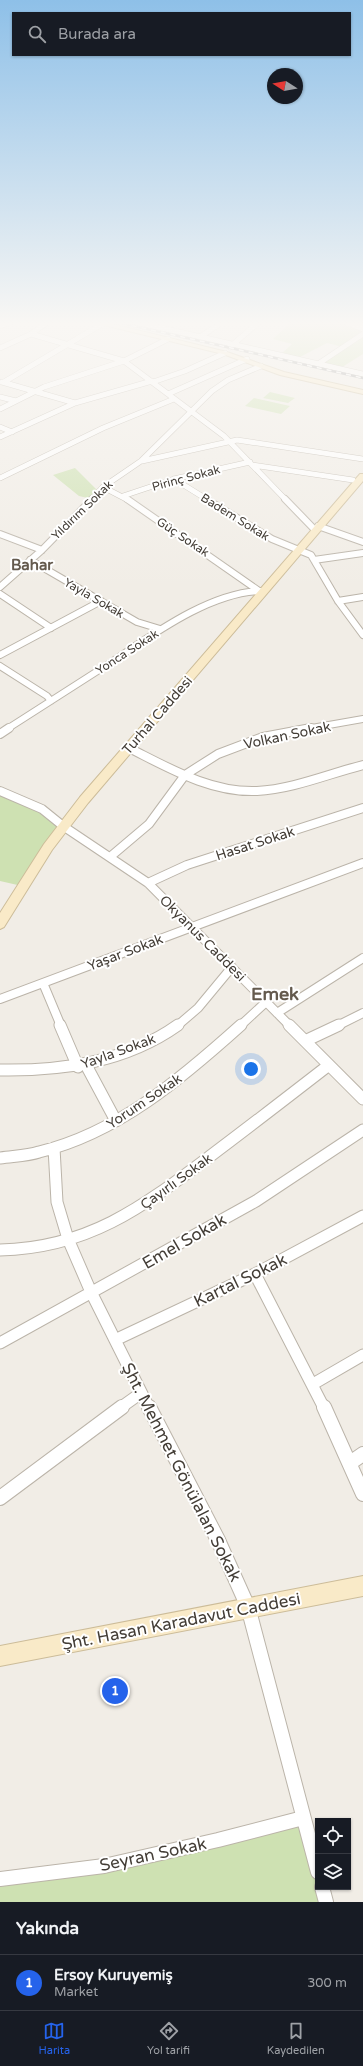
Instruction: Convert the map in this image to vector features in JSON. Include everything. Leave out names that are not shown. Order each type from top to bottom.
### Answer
[{"type":"street","points":[[0,437],[60,410]]},
{"type":"street","points":[[0,478],[103,428],[146,410]]},
{"type":"street","points":[[188,410],[229,440],[317,528],[363,542]]},
{"type":"street","name":"Yıldırım Sokak","points":[[0,587],[42,550],[103,487],[141,461],[193,410]]},
{"type":"street","points":[[0,427],[12,432]]},
{"type":"street","points":[[141,461],[229,440],[264,442],[363,459]]},
{"type":"street","name":"Pirinç Sokak","points":[[123,496],[174,479],[251,463],[353,480]]},
{"type":"street","name":"Turhal Caddesi","points":[[328,515],[363,468]]},
{"type":"street","name":"Turhal Caddesi","points":[[0,924],[3,912],[63,826],[261,591],[363,476]]},
{"type":"street","name":"Badem Sokak","points":[[174,479],[272,539],[309,554],[314,560]]},
{"type":"street","name":"Güç Sokak","points":[[103,487],[123,496],[261,591]]},
{"type":"street","points":[[0,534],[42,550]]},
{"type":"street","points":[[363,553],[314,560],[338,601],[363,635]]},
{"type":"street","name":"Yayla Sokak","points":[[30,560],[137,622],[160,629]]},
{"type":"street","name":"Yonca Sokak","points":[[0,734],[160,629],[209,604],[250,591],[261,591]]},
{"type":"street","points":[[0,594],[51,628]]},
{"type":"street","points":[[338,601],[363,597]]},
{"type":"street","points":[[0,655],[101,601]]},
{"type":"street","points":[[0,666],[47,696],[51,701]]},
{"type":"street","name":"Volkan Sokak","points":[[110,857],[149,824],[186,775],[218,754],[248,742],[269,736],[363,719]]},
{"type":"street","points":[[129,748],[186,775],[222,788],[240,791],[257,791],[279,788],[363,765]]},
{"type":"street","name":"Okyanus Caddesi","points":[[0,791],[42,809],[63,826],[148,883],[193,926],[363,1099]]},
{"type":"street","name":"Hasat Sokak","points":[[148,883],[187,865],[363,808]]},
{"type":"street","name":"Yaşar Sokak","points":[[0,999],[363,863]]},
{"type":"street","points":[[277,1013],[363,958]]},
{"type":"street","name":"Yayla Sokak","points":[[0,1070],[33,1070],[82,1066],[139,1047],[170,1031],[198,1007],[232,967]]},
{"type":"street","points":[[43,982],[82,1066],[116,1121]]},
{"type":"street","name":"Yorum Sokak","points":[[0,1158],[30,1154],[54,1148],[88,1136],[116,1121],[160,1092],[184,1073],[266,1002]]},
{"type":"street","points":[[305,1041],[363,1012]]},
{"type":"street","name":"Çayırlı Sokak","points":[[0,1250],[34,1248],[68,1239],[122,1218],[160,1194],[329,1064]]},
{"type":"street","name":"Emel Sokak","points":[[0,1343],[92,1294],[256,1201],[363,1130]]},
{"type":"street","name":"Şht. Mehmet Gönülalan Sokak","points":[[54,1148],[58,1202],[68,1239],[92,1294],[141,1393],[234,1572],[248,1607],[315,1861]]},
{"type":"street","name":"Kartal Sokak","points":[[115,1340],[255,1274],[363,1216]]},
{"type":"street","points":[[255,1274],[313,1384],[363,1494]]},
{"type":"street","points":[[313,1384],[363,1355]]},
{"type":"street","points":[[0,1498],[141,1393]]},
{"type":"street","points":[[350,1463],[363,1454]]},
{"type":"street","name":"Şht. Hasan Karadavut Caddesi","points":[[0,1656],[363,1586]]},
{"type":"street","name":"Seyran Sokak","points":[[0,1879],[104,1866],[218,1840],[303,1818]]},
{"type":"street","points":[[323,1890],[326,1902]]},
{"type":"green space","points":[[262,410],[286,410],[281,414]]},
{"type":"green space","points":[[75,468],[99,492],[92,499],[79,496],[53,475]]},
{"type":"green space","points":[[0,791],[16,797],[63,826],[22,886],[0,881]]},
{"type":"green space","points":[[303,1818],[315,1861],[315,1890],[320,1890],[326,1902],[0,1902],[0,1879],[104,1866]]},
{"type":"place","name":"Ersoy Kuruyemiş","points":[[115,1691]]},
{"type":"district","name":"Bahar","points":[[32,565]]},
{"type":"district","name":"Emek","points":[[275,994]]}]
